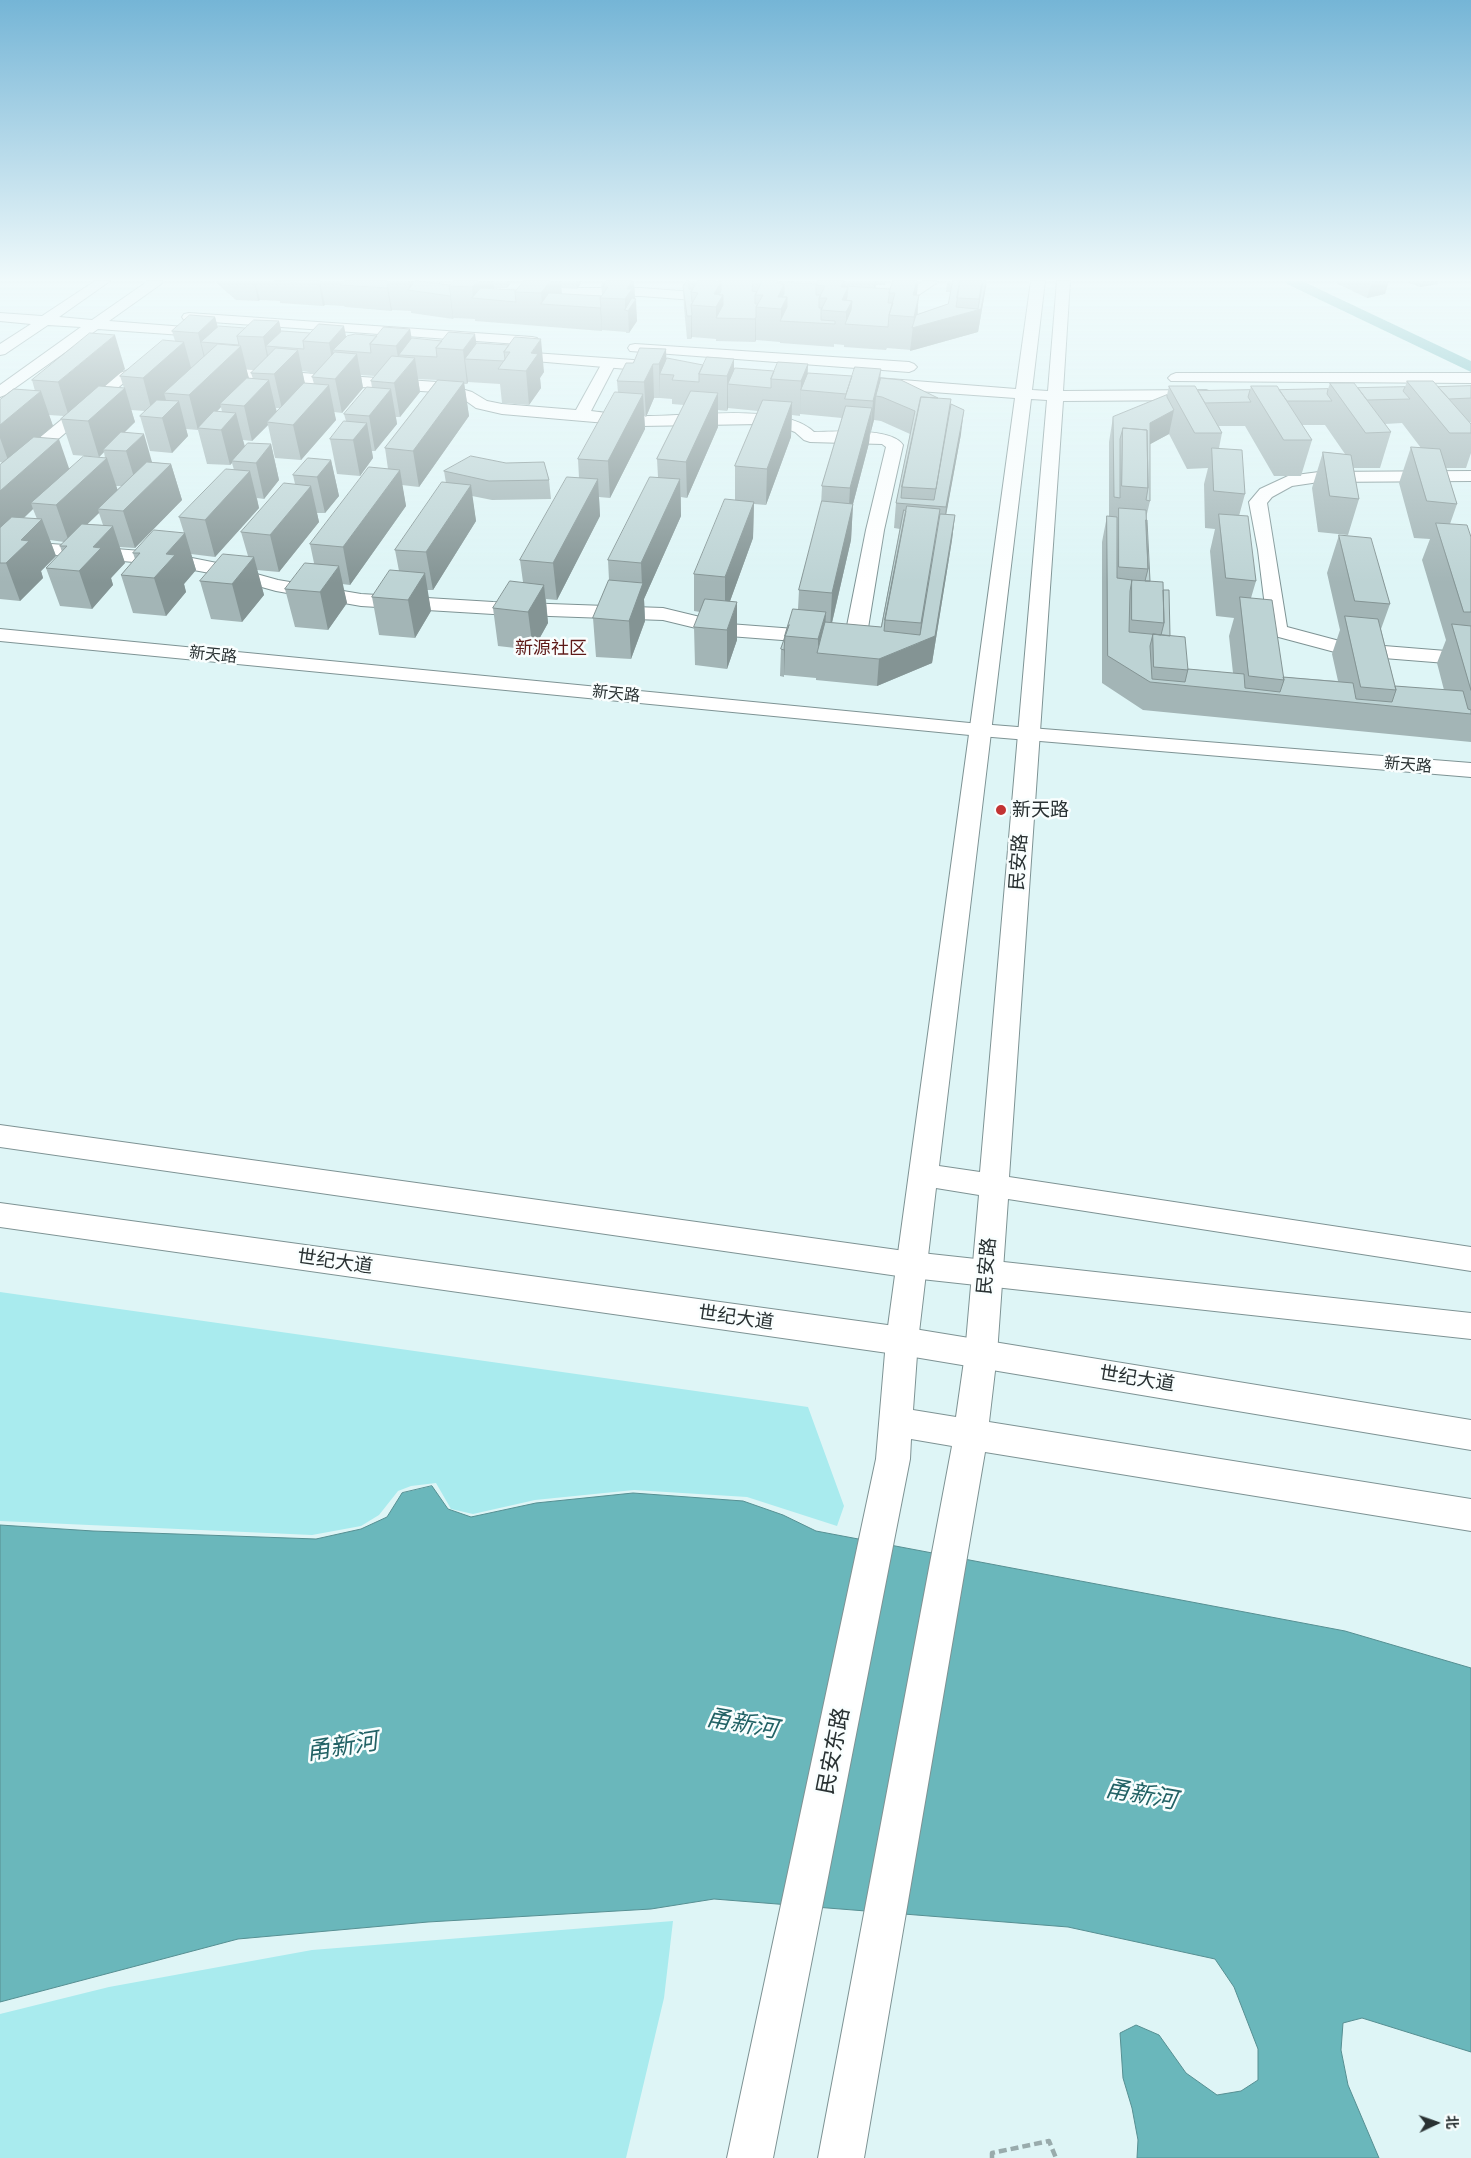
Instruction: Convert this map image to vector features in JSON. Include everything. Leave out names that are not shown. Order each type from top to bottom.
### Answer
[{"type":"main road","points":[[0,392],[14,382]]},
{"type":"main road","points":[[3,471],[116,382]]},
{"type":"main road","points":[[0,545],[167,560],[217,569],[276,585],[360,600],[493,608],[663,614],[729,630],[835,638],[846,638],[854,635],[858,628],[876,530],[895,445],[887,440],[877,438],[810,437],[808,432],[800,426],[774,421],[730,418],[646,421],[502,409],[482,405],[467,395],[437,387],[358,382]]},
{"type":"main road","points":[[581,415],[599,382]]},
{"type":"main road","points":[[866,382],[1021,382],[1222,395]]},
{"type":"main road","points":[[902,1342],[980,730],[1021,382]]},
{"type":"main road","name":"民安路","points":[[981,1354],[1029,733],[1062,384]]},
{"type":"main road","points":[[1471,476],[1288,480],[1266,493],[1258,502],[1267,550],[1278,631],[1346,649],[1471,659]]},
{"type":"main road","name":"新天路","points":[[0,635],[980,730],[1471,770]]},
{"type":"main road","points":[[0,1136],[912,1265],[1471,1326]]},
{"type":"main road","points":[[924,1175],[1471,1260]]},
{"type":"main road","name":"世纪大道","points":[[0,1215],[902,1342],[1471,1434]]},
{"type":"main road","name":"民安东路","points":[[750,2158],[893,1459],[902,1342]]},
{"type":"main road","points":[[842,2158],[861,2041],[964,1480],[981,1354]]},
{"type":"main road","points":[[896,1422],[1471,1515]]},
{"type":"path","points":[[992,2158],[992,2153],[1049,2141],[1056,2158]]},
{"type":"shaded area","points":[[0,1292],[808,1407],[844,1506],[837,1526],[747,1497],[634,1490],[535,1500],[473,1514],[451,1509],[436,1483],[411,1486],[398,1491],[379,1515],[361,1526],[312,1535],[0,1521]]},
{"type":"shaded area","points":[[673,1921],[664,1998],[626,2158],[0,2158],[0,2014],[109,1987],[312,1950]]},
{"type":"water","name":"甬新河","points":[[432,1486],[448,1509],[471,1517],[536,1503],[633,1493],[743,1501],[783,1515],[816,1531],[1345,1631],[1471,1668],[1471,2052],[1362,2018],[1343,2023],[1341,2050],[1348,2085],[1379,2158],[1137,2158],[1138,2140],[1132,2108],[1123,2078],[1120,2033],[1136,2025],[1159,2035],[1186,2073],[1217,2095],[1241,2091],[1258,2080],[1258,2049],[1234,1987],[1215,1959],[1068,1927],[714,1899],[651,1909],[428,1922],[238,1939],[0,2002],[0,1525],[93,1531],[316,1539],[361,1529],[387,1517],[402,1493]]},
{"type":"building","points":[[176,382],[203,382],[189,395],[164,393]]},
{"type":"building","points":[[243,382],[267,382],[244,406],[220,404]]},
{"type":"building","points":[[437,382],[464,382],[413,451],[385,448]]},
{"type":"building","points":[[729,382],[771,382],[771,388],[728,384]]},
{"type":"building","points":[[804,382],[850,382],[846,394],[801,390]]},
{"type":"building","points":[[850,382],[878,382],[873,401],[845,399]]},
{"type":"building","points":[[880,382],[905,382],[938,398],[921,397],[901,498],[934,500],[951,404],[964,410],[946,507],[896,503],[915,411],[876,396]]},
{"type":"building","points":[[1408,382],[1434,382],[1471,424],[1471,433],[1450,433]]},
{"type":"building","points":[[304,383],[329,385],[293,425],[267,422]]},
{"type":"building","points":[[1330,383],[1354,383],[1391,432],[1366,433]]},
{"type":"building","points":[[99,386],[125,388],[88,421],[61,419]]},
{"type":"building","points":[[1169,386],[1195,386],[1222,433],[1195,433]]},
{"type":"building","points":[[1251,386],[1277,386],[1312,440],[1284,440]]},
{"type":"building","points":[[1471,386],[1471,398],[1449,399],[1438,387]]},
{"type":"building","points":[[367,387],[391,389],[369,416],[344,414]]},
{"type":"building","points":[[1405,387],[1403,391],[1410,399],[1367,400],[1358,388]]},
{"type":"building","points":[[14,389],[41,391],[0,425],[0,400]]},
{"type":"building","points":[[1328,389],[1327,394],[1332,401],[1287,401],[1279,390]]},
{"type":"building","points":[[1250,390],[1248,397],[1251,402],[1205,403],[1198,391]]},
{"type":"building","points":[[691,391],[718,393],[686,462],[657,459]]},
{"type":"building","points":[[615,392],[643,394],[608,461],[578,459]]},
{"type":"building","points":[[1167,395],[1174,410],[1150,423],[1150,501],[1146,500],[1148,488],[1147,430],[1123,428],[1120,439],[1120,498],[1114,497],[1113,417]]},
{"type":"building","points":[[921,397],[951,399],[936,489],[902,487]]},
{"type":"building","points":[[157,400],[179,401],[162,418],[140,416]]},
{"type":"building","points":[[763,400],[792,402],[767,469],[735,466]]},
{"type":"building","points":[[846,406],[872,408],[850,488],[822,486]]},
{"type":"building","points":[[214,411],[236,413],[221,430],[198,428]]},
{"type":"building","points":[[344,421],[367,423],[353,440],[330,439]]},
{"type":"building","points":[[1123,428],[1147,430],[1148,488],[1122,486]]},
{"type":"building","points":[[121,432],[144,434],[126,451],[103,450]]},
{"type":"building","points":[[34,437],[59,439],[0,491],[0,465]]},
{"type":"building","points":[[248,443],[271,444],[256,463],[232,461]]},
{"type":"building","points":[[1411,447],[1440,449],[1457,504],[1427,501]]},
{"type":"building","points":[[1212,448],[1242,450],[1245,494],[1214,491]]},
{"type":"building","points":[[1323,452],[1351,455],[1359,499],[1330,496]]},
{"type":"building","points":[[84,456],[107,458],[56,505],[31,503]]},
{"type":"building","points":[[471,456],[506,463],[544,462],[549,480],[489,481],[444,471]]},
{"type":"building","points":[[308,458],[331,460],[317,477],[293,475]]},
{"type":"building","points":[[147,462],[171,464],[123,511],[98,509]]},
{"type":"building","points":[[369,467],[400,470],[343,547],[310,544]]},
{"type":"building","points":[[226,469],[250,471],[205,520],[179,517]]},
{"type":"building","points":[[567,477],[598,479],[553,563],[520,560]]},
{"type":"building","points":[[650,477],[680,479],[641,563],[608,560]]},
{"type":"building","points":[[442,482],[471,485],[426,552],[395,550]]},
{"type":"building","points":[[284,483],[311,486],[270,535],[241,532]]},
{"type":"building","points":[[725,499],[754,502],[725,577],[694,574]]},
{"type":"building","points":[[822,501],[853,504],[832,593],[799,590]]},
{"type":"building","points":[[907,506],[940,509],[921,623],[885,620]]},
{"type":"building","points":[[1119,508],[1146,510],[1148,569],[1119,567]]},
{"type":"building","points":[[904,510],[906,511],[884,631],[920,635],[940,514],[955,515],[935,636],[879,659],[817,653],[825,622],[881,627]]},
{"type":"building","points":[[1219,514],[1248,516],[1256,581],[1226,578]]},
{"type":"building","points":[[1107,516],[1117,517],[1117,578],[1132,580],[1129,632],[1153,634],[1150,646],[1152,679],[1185,682],[1188,669],[1244,674],[1245,688],[1280,692],[1284,680],[1283,677],[1353,683],[1356,699],[1392,702],[1396,690],[1395,686],[1463,691],[1471,714],[1150,682],[1108,656]]},
{"type":"building","points":[[12,517],[42,519],[21,540],[29,541],[6,563],[0,563],[0,528]]},
{"type":"building","points":[[1146,520],[1150,581],[1145,581],[1148,569]]},
{"type":"building","points":[[1436,523],[1467,525],[1471,537],[1471,612],[1464,612]]},
{"type":"building","points":[[82,524],[113,526],[93,547],[101,548],[79,571],[46,568],[67,546],[60,546]]},
{"type":"building","points":[[154,530],[185,533],[166,554],[175,555],[154,578],[121,575],[140,553],[133,553]]},
{"type":"building","points":[[1339,535],[1371,538],[1390,604],[1355,601]]},
{"type":"building","points":[[223,554],[254,557],[232,584],[200,581]]},
{"type":"building","points":[[305,563],[339,566],[320,592],[285,589]]},
{"type":"building","points":[[390,570],[425,573],[408,600],[372,597]]},
{"type":"building","points":[[609,580],[643,583],[629,621],[593,618]]},
{"type":"building","points":[[1132,580],[1163,582],[1164,623],[1132,620]]},
{"type":"building","points":[[510,581],[544,585],[528,612],[493,608]]},
{"type":"building","points":[[1163,590],[1169,590],[1170,636],[1161,635],[1164,623]]},
{"type":"building","points":[[1240,597],[1272,600],[1284,680],[1249,676]]},
{"type":"building","points":[[705,599],[737,602],[727,630],[694,627]]},
{"type":"building","points":[[793,609],[826,612],[818,639],[785,636]]},
{"type":"building","points":[[1345,616],[1378,619],[1396,690],[1361,687]]},
{"type":"building","points":[[1452,624],[1471,626],[1471,690]]},
{"type":"building","points":[[1153,634],[1185,637],[1188,670],[1154,667]]},
{"type":"building","points":[[785,637],[784,650],[781,649]]},
{"type":"place","name":"新天路","points":[[1001,810]]},
{"type":"district","name":"新源社区","points":[[551,649]]}]
